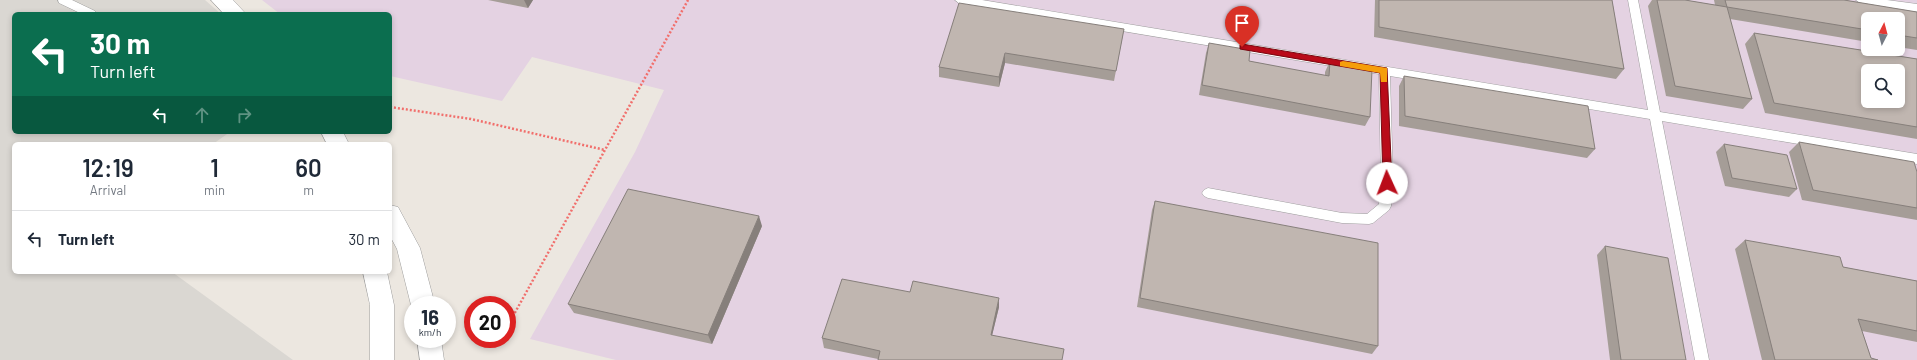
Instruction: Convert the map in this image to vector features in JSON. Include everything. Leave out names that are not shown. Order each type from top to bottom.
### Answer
[{"type":"street","points":[[221,0],[234,12]]},
{"type":"street","points":[[392,218],[408,248],[421,296]]},
{"type":"street","points":[[376,274],[383,321],[382,360]]},
{"type":"street","points":[[430,348],[432,360]]},
{"type":"lane","points":[[63,0],[87,12]]},
{"type":"lane","points":[[960,0],[1917,159]]},
{"type":"lane","points":[[1634,0],[1702,360]]},
{"type":"lane","points":[[1861,0],[1917,8]]},
{"type":"lane","points":[[1208,193],[1342,218],[1369,219],[1385,206],[1387,183],[1384,71]]},
{"type":"path","points":[[516,310],[688,0]]},
{"type":"path","points":[[392,107],[446,114],[605,150]]},
{"type":"shaded area","points":[[0,0],[205,0],[219,12],[12,12],[12,134],[227,134],[216,142],[12,142],[12,274],[175,274],[293,360],[0,360]]},
{"type":"shaded area","points":[[262,0],[1917,0],[1917,360],[616,360],[530,339],[635,152],[664,90],[532,57],[502,101],[392,76],[392,12],[277,12]]},
{"type":"building","points":[[1379,0],[1612,0],[1624,69],[1379,27]]},
{"type":"building","points":[[1657,0],[1685,0],[1727,7],[1752,99],[1675,86]]},
{"type":"building","points":[[1725,0],[1844,0],[1917,12],[1917,38],[1905,36],[1905,12],[1861,12],[1861,29],[1727,7]]},
{"type":"building","points":[[959,3],[1124,29],[1116,71],[1005,53],[999,77],[939,67]]},
{"type":"building","points":[[1754,33],[1861,50],[1861,56],[1898,56],[1917,59],[1917,127],[1774,103]]},
{"type":"building","points":[[1209,43],[1250,50],[1249,61],[1329,76],[1330,61],[1372,69],[1370,117],[1202,85]]},
{"type":"building","points":[[1404,76],[1588,106],[1595,149],[1405,116]]},
{"type":"building","points":[[1799,142],[1914,162],[1917,172],[1917,208],[1813,190]]},
{"type":"building","points":[[1724,144],[1787,155],[1797,189],[1732,178]]},
{"type":"building","points":[[628,189],[759,216],[708,335],[568,304]]},
{"type":"building","points":[[1155,201],[1378,243],[1378,346],[1140,298]]},
{"type":"building","points":[[1745,240],[1840,257],[1843,267],[1917,281],[1917,331],[1858,319],[1871,358],[1878,360],[1775,360]]},
{"type":"building","points":[[1605,246],[1668,258],[1686,360],[1621,360]]},
{"type":"building","points":[[842,279],[910,292],[913,281],[999,298],[991,335],[1064,349],[1062,360],[878,360],[880,351],[822,338]]},
{"type":"slow traffic","points":[[1343,64],[1384,71],[1384,80]]},
{"type":"route","points":[[1242,47],[1384,71],[1387,183]]}]
